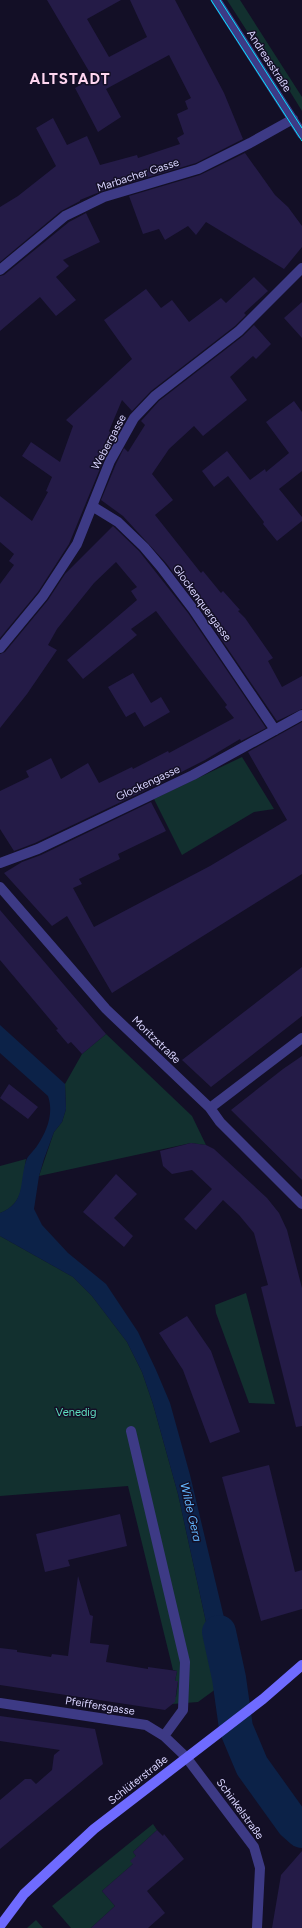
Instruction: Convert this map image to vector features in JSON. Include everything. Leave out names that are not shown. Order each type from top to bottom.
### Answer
[{"type":"main road","name":"Schlüterstraße","points":[[0,1926],[24,1894],[94,1829],[186,1757],[223,1731],[302,1665]]},
{"type":"street","name":"Andreasstraße","points":[[216,0],[302,134]]},
{"type":"street","name":"Marbacher Gasse","points":[[0,270],[65,216],[104,197],[198,169],[250,143],[293,119]]},
{"type":"street","name":"Webergasse","points":[[0,648],[44,594],[73,550],[110,461],[134,418],[155,396],[240,331],[302,268]]},
{"type":"street","name":"Glockenquergasse","points":[[92,506],[118,522],[144,547],[161,567],[193,608],[275,730]]},
{"type":"street","name":"Glockengasse","points":[[0,863],[38,849],[187,779],[302,715]]},
{"type":"street","name":"Moritzstraße","points":[[0,887],[106,1009],[210,1108],[220,1122],[302,1204]]},
{"type":"street","points":[[210,1108],[302,1038]]},
{"type":"street","points":[[131,1431],[185,1662],[183,1710],[164,1736]]},
{"type":"street","name":"Pfeiffersgasse","points":[[0,1703],[146,1725],[164,1736],[186,1757]]},
{"type":"street","name":"Schinkelstraße","points":[[186,1757],[254,1847],[260,1868],[257,1928]]},
{"type":"green space","points":[[227,0],[240,0],[302,97],[302,111],[281,77],[278,79]]},
{"type":"green space","points":[[242,757],[274,809],[254,812],[182,855],[154,799]]},
{"type":"green space","points":[[106,1034],[192,1116],[206,1145],[191,1143],[39,1176],[54,1132],[62,1122],[66,1109],[65,1084],[82,1054]]},
{"type":"green space","points":[[26,1159],[23,1183],[18,1198],[8,1209],[0,1213],[0,1166]]},
{"type":"green space","name":"Venedig","points":[[0,1236],[73,1277],[92,1296],[127,1342],[142,1372],[153,1404],[178,1494],[220,1686],[198,1702],[172,1704],[173,1697],[176,1697],[178,1682],[175,1681],[177,1671],[173,1670],[128,1486],[0,1496]]},
{"type":"green space","points":[[246,1293],[275,1404],[249,1403],[216,1313],[215,1305]]},
{"type":"green space","points":[[153,1824],[157,1830],[133,1852],[136,1856],[133,1864],[102,1891],[115,1906],[91,1928],[71,1928],[52,1906]]},
{"type":"green space","points":[[36,1920],[43,1928],[27,1928]]},
{"type":"water","points":[[0,1025],[65,1084],[66,1109],[62,1122],[54,1132],[44,1159],[39,1176],[34,1209],[42,1225],[68,1253],[106,1284],[138,1332],[170,1403],[190,1475],[237,1672],[220,1686],[178,1494],[153,1404],[142,1372],[127,1342],[92,1296],[73,1277],[0,1236],[0,1213],[14,1204],[18,1198],[26,1161],[44,1134],[50,1116],[50,1103],[48,1096],[0,1053]]},
{"type":"building","points":[[47,0],[121,0],[87,19],[109,57],[147,37],[130,0],[175,0],[224,93],[243,139],[196,163],[102,191],[80,200],[61,211],[0,262],[0,207],[18,196],[56,166],[36,128],[53,118],[67,145],[87,136],[100,165],[137,155],[138,158],[180,144],[177,138],[184,134],[177,114],[188,109],[185,101],[191,98],[169,55],[106,89],[121,117],[98,132],[75,88],[93,78]]},
{"type":"building","points":[[245,153],[275,195],[288,207],[302,226],[302,247],[284,269],[206,222],[196,235],[188,226],[165,240],[159,229],[143,234],[129,196],[200,175]]},
{"type":"building","points":[[86,213],[100,242],[63,260],[69,266],[56,277],[76,300],[56,316],[40,297],[0,331],[0,276],[4,275],[69,222]]},
{"type":"building","points":[[254,277],[268,291],[244,313],[246,315],[235,326],[151,391],[132,411],[122,400],[109,431],[115,438],[104,459],[69,544],[38,592],[0,638],[0,584],[14,565],[9,561],[14,554],[0,542],[0,496],[32,521],[48,492],[46,491],[52,477],[22,456],[31,442],[60,462],[73,426],[66,420],[132,359],[104,320],[146,289],[161,308],[172,300],[189,322],[221,298],[226,303]]},
{"type":"building","points":[[302,302],[302,338],[284,318]]},
{"type":"building","points":[[254,325],[271,344],[256,359],[253,356],[230,377],[247,400],[203,436],[194,426],[169,449],[152,474],[173,500],[155,515],[201,573],[203,571],[221,593],[223,591],[240,610],[238,611],[245,618],[273,658],[268,661],[282,687],[302,676],[302,709],[277,721],[198,605],[166,563],[123,516],[101,500],[124,448],[128,452],[145,425],[141,421],[159,401],[243,336]]},
{"type":"building","points":[[294,401],[302,412],[302,471],[279,489],[302,517],[302,521],[277,541],[228,476],[214,487],[202,471],[227,451],[250,480],[265,469],[266,472],[289,453],[266,422]]},
{"type":"building","points":[[113,526],[139,551],[188,613],[266,728],[241,741],[240,739],[205,760],[144,791],[35,843],[14,851],[0,829],[0,791],[29,777],[26,771],[51,758],[61,779],[88,763],[99,783],[132,767],[133,769],[168,751],[169,753],[234,718],[225,707],[227,705],[156,611],[131,629],[137,635],[83,679],[67,660],[137,600],[131,591],[137,587],[116,562],[94,583],[57,629],[48,645],[57,650],[27,694],[0,728],[0,654],[5,652],[48,600],[65,574]]},
{"type":"building","points":[[133,673],[151,703],[161,697],[170,712],[144,727],[135,712],[126,717],[108,687]]},
{"type":"building","points":[[302,722],[302,874],[112,993],[67,916],[52,926],[4,873],[22,862],[41,855],[151,802],[166,831],[118,854],[120,859],[79,879],[82,884],[73,888],[94,927],[210,866],[287,820],[248,752]]},
{"type":"building","points":[[0,910],[106,1034],[82,1054],[71,1042],[68,1044],[56,1030],[58,1029],[0,960]]},
{"type":"building","points":[[302,967],[302,1016],[211,1087],[182,1060]]},
{"type":"building","points":[[302,1056],[302,1180],[231,1110]]},
{"type":"building","points":[[9,1084],[38,1107],[28,1119],[0,1098]]},
{"type":"building","points":[[191,1143],[206,1145],[214,1149],[267,1198],[279,1213],[287,1230],[302,1288],[302,1426],[296,1427],[261,1287],[268,1285],[254,1233],[239,1215],[223,1200],[196,1230],[184,1219],[212,1189],[192,1170],[172,1174],[163,1166],[160,1151]]},
{"type":"building","points":[[116,1174],[137,1194],[114,1218],[133,1236],[124,1247],[83,1212]]},
{"type":"building","points":[[187,1316],[211,1351],[240,1432],[210,1443],[183,1370],[159,1333]]},
{"type":"building","points":[[269,1465],[295,1572],[302,1570],[302,1609],[261,1621],[222,1477]]},
{"type":"building","points":[[120,1514],[127,1546],[68,1560],[70,1566],[45,1572],[36,1534]]},
{"type":"building","points":[[78,1576],[90,1615],[93,1616],[90,1643],[109,1645],[106,1662],[148,1669],[148,1667],[177,1671],[175,1681],[178,1681],[175,1702],[165,1710],[0,1685],[0,1648],[51,1657],[52,1654],[68,1656]]},
{"type":"building","points":[[0,1716],[95,1729],[103,1764],[0,1849],[0,1800],[25,1779],[31,1779],[36,1784],[52,1770],[54,1755],[60,1750],[0,1741]]},
{"type":"building","points":[[157,1830],[163,1836],[164,1834],[184,1859],[147,1891],[165,1913],[148,1928],[91,1928],[115,1906],[102,1891],[133,1864],[130,1861],[136,1856],[133,1852]]},
{"type":"building","points":[[302,1851],[302,1928],[272,1928],[281,1875]]},
{"type":"waterway","name":"Wilde Gera","points":[[219,1632],[229,1678],[236,1728],[252,1766],[293,1823],[302,1831]]},
{"type":"tram line","points":[[211,0],[302,141]]},
{"type":"tram line","points":[[220,0],[302,128]]},
{"type":"district","name":"ALTSTADT","points":[[70,79]]}]
